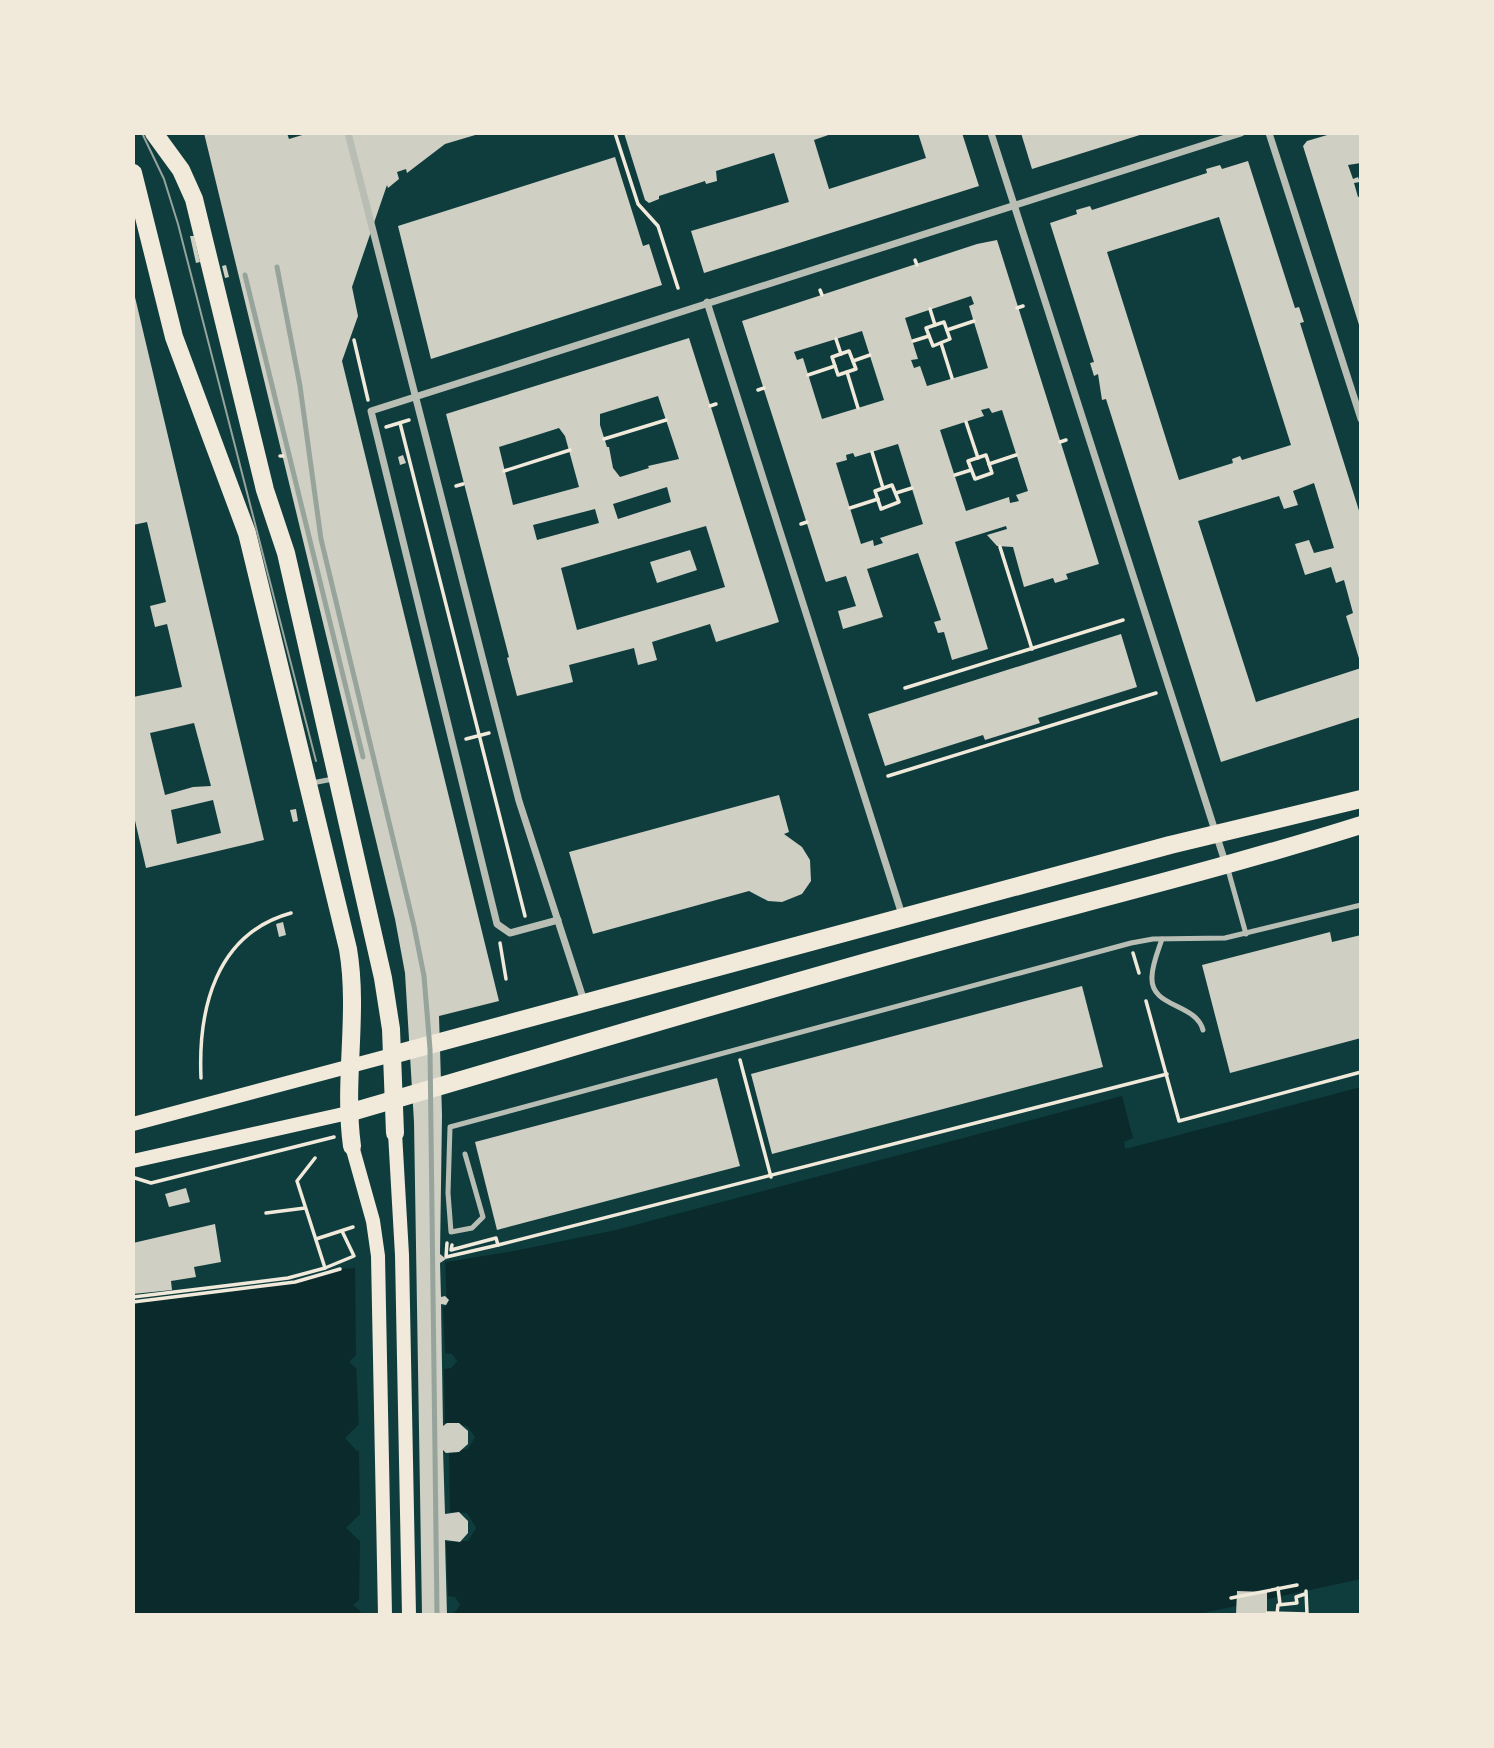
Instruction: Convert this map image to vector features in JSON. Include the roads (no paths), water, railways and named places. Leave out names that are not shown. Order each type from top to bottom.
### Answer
[{"type":"main road","points":[[154,133],[181,170],[194,199],[265,490],[286,553],[383,978],[392,1055],[402,1255],[409,1615]]},
{"type":"main road","points":[[133,173],[174,337],[247,533],[349,956],[351,1066],[348,1113],[351,1139],[373,1221],[378,1256],[386,1615]]},
{"type":"main road","points":[[133,1124],[1216,834],[1361,799]]},
{"type":"main road","points":[[133,1161],[348,1113],[736,998],[1226,865],[1361,825]]},
{"type":"street","points":[[348,133],[519,801],[586,1004]]},
{"type":"street","points":[[991,133],[1226,865]]},
{"type":"street","points":[[558,920],[510,933],[497,924],[371,411],[1241,133]]},
{"type":"street","points":[[1269,133],[1361,419]]},
{"type":"street","points":[[707,302],[903,918]]},
{"type":"lane","points":[[309,784],[339,777]]},
{"type":"lane","points":[[1226,865],[1246,934]]},
{"type":"lane","points":[[466,1154],[483,1217],[472,1228],[451,1232],[448,1193],[450,1127],[1131,943],[1162,939],[1225,938],[1361,905]]},
{"type":"lane","points":[[1162,939],[1152,985],[1164,1000],[1194,1014],[1203,1030]]},
{"type":"water","points":[[1361,1087],[1361,1579],[1194,1615],[133,1615],[133,1302],[295,1282],[340,1269],[440,1263],[616,1230],[1122,1096],[1133,1138],[1124,1142],[1125,1148]],"holes":[[[356,1295],[447,1298],[443,1306],[356,1302]],[[451,1354],[457,1361],[451,1368],[356,1368],[349,1362],[356,1355]],[[459,1423],[475,1437],[459,1451],[357,1451],[345,1438],[358,1425]],[[467,1513],[476,1528],[468,1541],[361,1542],[346,1528],[359,1515]],[[455,1597],[460,1605],[448,1612],[360,1611],[353,1605],[360,1599]]]},
{"type":"tram line","points":[[142,133],[164,179],[178,224],[316,761]]},
{"type":"railway","points":[[277,267],[300,386],[321,539],[424,976],[430,1049],[437,1615]]},
{"type":"railway","points":[[245,275],[363,757]]}]
